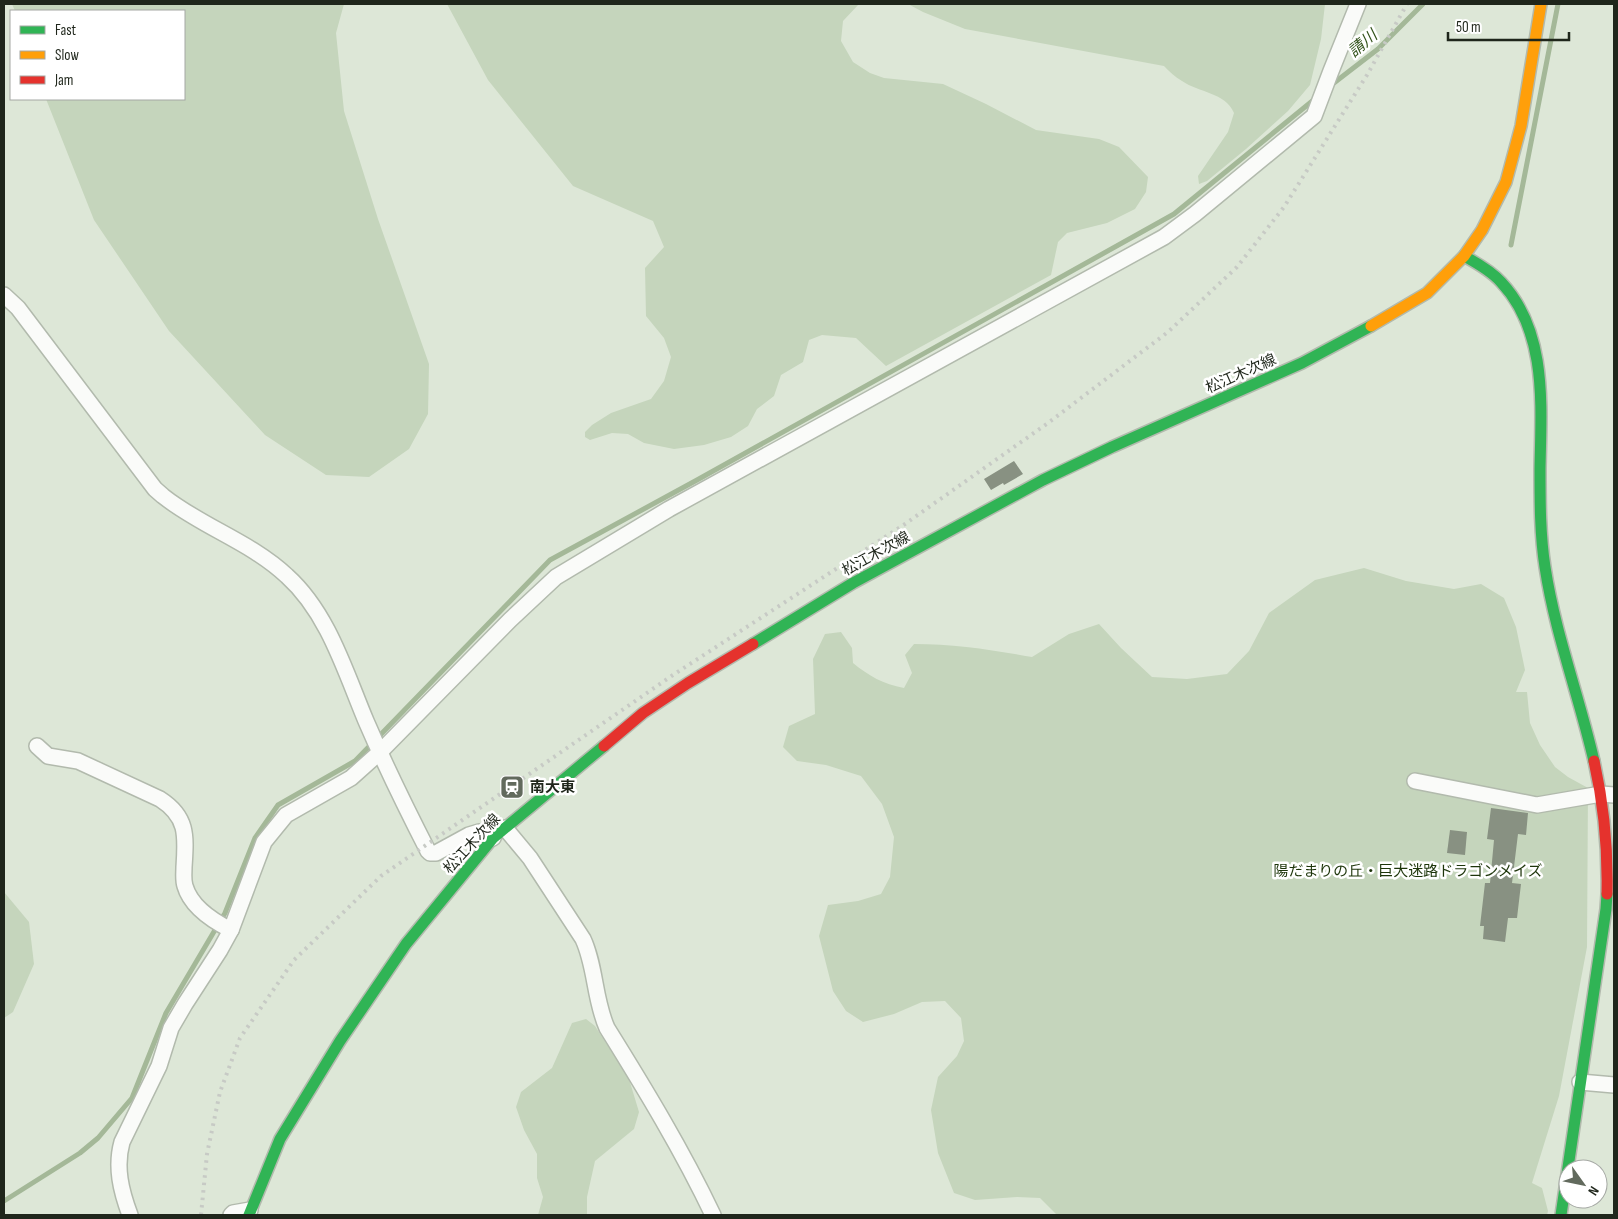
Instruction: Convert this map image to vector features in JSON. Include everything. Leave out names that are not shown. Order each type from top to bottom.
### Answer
[{"type":"main road","name":"松江木次線","points":[[250,1213],[280,1139],[340,1041],[406,944],[493,838],[643,713],[688,683],[853,583],[1043,480],[1302,363],[1375,324],[1427,292],[1464,256],[1482,230],[1506,182],[1521,126],[1541,4]]},
{"type":"main road","points":[[1464,256],[1493,274],[1507,288],[1519,309],[1534,344],[1542,393],[1541,519],[1545,569],[1554,613],[1596,767],[1608,795],[1606,909],[1561,1215]]},
{"type":"street","points":[[130,1215],[118,1168],[118,1154],[122,1142],[159,1066],[171,1028],[220,950],[224,926],[264,842],[286,815],[352,778],[376,744],[556,577],[670,509],[1164,237],[1195,214],[1314,116],[1330,71],[1358,4]]},
{"type":"street","points":[[4,294],[18,308],[163,496],[171,503],[260,554],[286,575],[307,596],[328,634],[376,744],[428,851],[430,853],[446,849],[469,835],[479,832],[493,838]]},
{"type":"street","points":[[37,746],[48,756],[78,761],[160,799],[173,807],[178,814],[184,833],[183,879],[185,887],[198,907],[224,926]]},
{"type":"street","points":[[1416,781],[1537,805],[1608,795]]},
{"type":"street","points":[[505,828],[530,858],[583,939],[589,952],[600,1013],[607,1028],[666,1123],[697,1180],[713,1215]]},
{"type":"street","points":[[1580,1082],[1614,1085]]},
{"type":"street","points":[[230,1215],[233,1213],[250,1213]]},
{"type":"green space","points":[[12,4],[344,4],[336,33],[344,111],[378,219],[429,364],[428,414],[409,449],[369,477],[326,475],[265,435],[169,331],[94,220],[46,100],[185,100],[185,10],[15,10]]},
{"type":"green space","points":[[447,4],[859,4],[843,21],[841,41],[853,62],[870,73],[884,78],[943,84],[1036,130],[1099,139],[1119,147],[1148,177],[1146,192],[1135,209],[1107,223],[1067,233],[1058,242],[1051,275],[886,366],[856,338],[822,335],[809,340],[803,362],[781,375],[774,396],[757,409],[748,426],[731,437],[704,445],[674,449],[644,443],[628,434],[612,433],[590,440],[585,437],[585,432],[592,425],[611,413],[651,399],[664,381],[671,357],[664,338],[646,316],[645,268],[664,247],[653,221],[573,186],[488,80]]},
{"type":"green space","points":[[908,4],[1325,4],[1321,39],[1310,85],[1288,111],[1246,149],[1207,181],[1199,184],[1198,176],[1228,132],[1234,113],[1230,106],[1218,97],[1189,85],[1177,78],[1164,66],[965,29]]},
{"type":"green space","name":"陽だまりの丘・巨大迷路ドラゴンメイズ","points":[[1364,568],[1406,581],[1454,589],[1481,584],[1504,598],[1516,627],[1525,670],[1516,692],[1527,692],[1530,723],[1540,745],[1555,767],[1588,788],[1587,947],[1559,1096],[1532,1183],[1542,1188],[1548,1211],[1547,1215],[1057,1215],[1040,1198],[1017,1197],[975,1200],[954,1193],[938,1153],[931,1110],[938,1077],[957,1056],[964,1041],[961,1018],[945,1001],[922,1002],[894,1014],[863,1022],[846,1011],[833,991],[819,936],[828,905],[858,901],[881,894],[890,877],[894,837],[882,804],[861,776],[826,765],[797,761],[783,747],[789,726],[815,714],[813,659],[825,634],[841,632],[852,648],[853,663],[877,679],[904,688],[912,673],[905,655],[914,644],[973,648],[1032,657],[1069,634],[1099,624],[1152,677],[1187,679],[1227,674],[1249,651],[1269,613],[1315,580]]},
{"type":"green space","points":[[4,892],[29,922],[34,964],[13,1012],[4,1018]]},
{"type":"green space","points":[[586,1019],[595,1026],[629,1079],[639,1112],[634,1129],[595,1161],[587,1197],[587,1215],[538,1215],[543,1197],[537,1178],[537,1154],[524,1130],[516,1107],[521,1092],[552,1068],[572,1023]]},
{"type":"building","points":[[1014,461],[1023,474],[991,490],[984,479]]},
{"type":"building","points":[[1491,808],[1528,813],[1526,835],[1518,834],[1512,883],[1521,884],[1517,918],[1508,918],[1505,942],[1483,939],[1484,926],[1480,926],[1485,883],[1490,883],[1494,840],[1487,839]]},
{"type":"building","points":[[1450,830],[1467,832],[1465,855],[1447,853]]},
{"type":"waterway","name":"請川","points":[[1330,86],[1378,49],[1423,4]]},
{"type":"waterway","points":[[1511,245],[1558,4]]},
{"type":"waterway","points":[[4,1201],[80,1153],[98,1138],[132,1098],[166,1013],[225,913],[255,838],[278,805],[355,761],[550,560],[1174,214],[1316,98]]},
{"type":"railway","points":[[201,1215],[207,1154],[220,1092],[240,1038],[294,960],[381,876],[673,675],[905,524],[1048,423],[1168,332],[1237,267],[1284,207],[1367,75],[1407,4]]},
{"type":"traffic: fast","points":[[1464,256],[1479,264],[1501,282],[1516,302],[1527,323],[1534,347],[1540,395],[1540,506],[1545,567],[1561,640],[1594,761]]},
{"type":"traffic: fast","points":[[753,644],[853,583],[1043,480],[1112,447],[1302,363],[1371,326]]},
{"type":"traffic: fast","points":[[249,1215],[280,1139],[340,1041],[406,944],[493,838],[604,746]]},
{"type":"traffic: fast","points":[[1561,1215],[1607,894]]},
{"type":"traffic: slow","points":[[1371,326],[1427,293],[1464,256],[1482,230],[1506,182],[1521,126],[1541,4]]},
{"type":"traffic: jam","points":[[604,746],[643,713],[688,683],[753,644]]},
{"type":"traffic: jam","points":[[1594,761],[1605,827],[1607,894]]},
{"type":"place","name":"南大東","points":[[512,787]]}]
